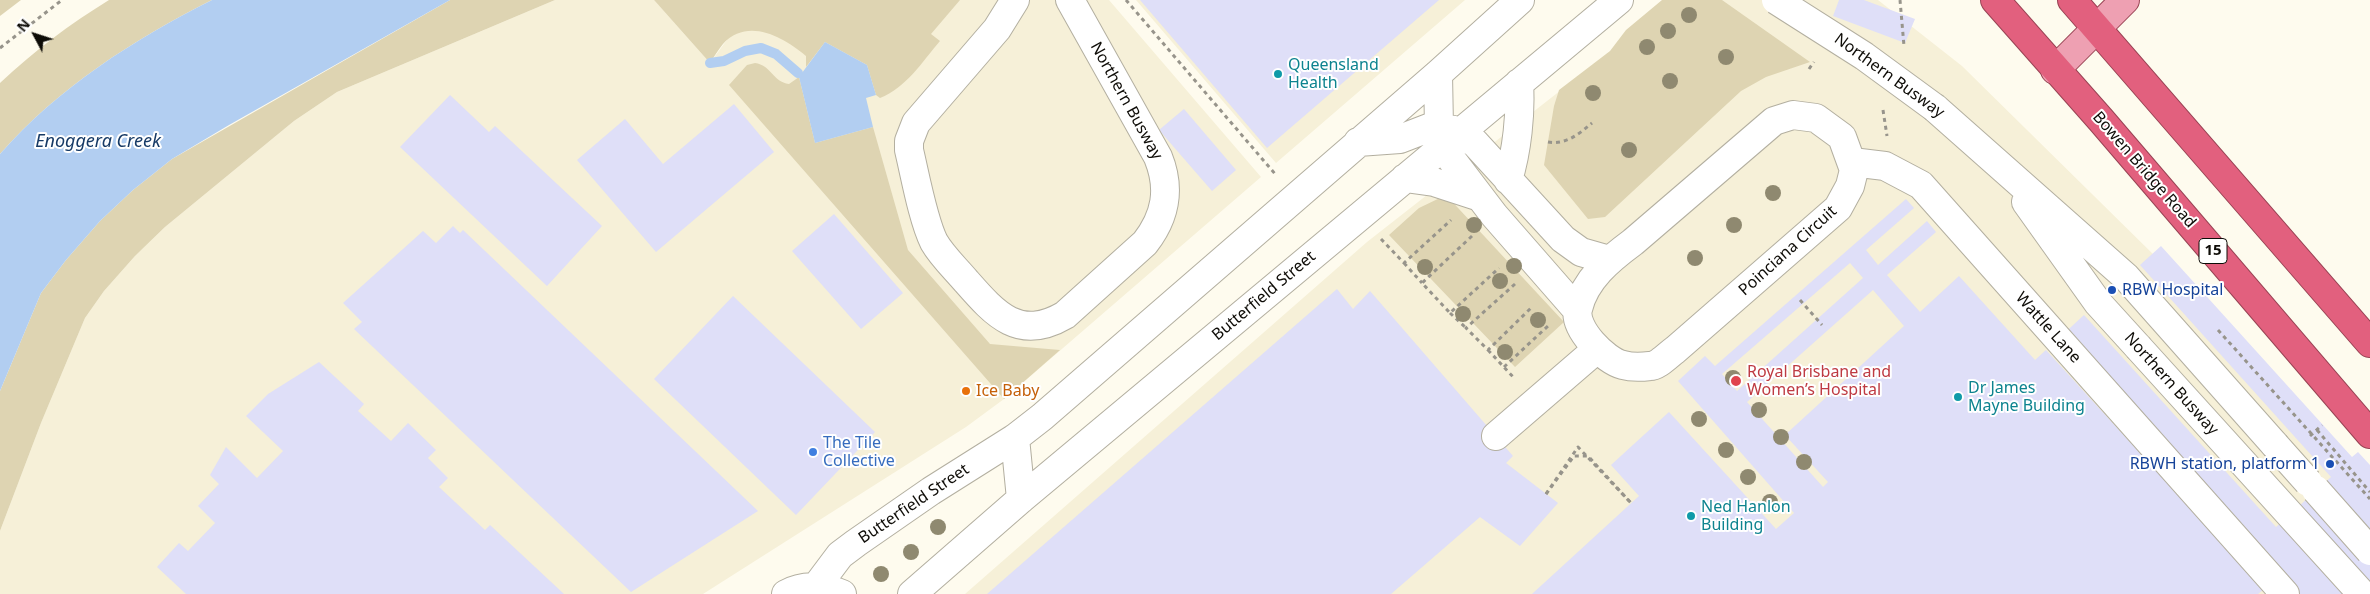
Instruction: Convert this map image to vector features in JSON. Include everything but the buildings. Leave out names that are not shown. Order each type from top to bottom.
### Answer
[{"type":"highway","name":"Bowen Bridge Road","points":[[1994,0],[2101,120],[2370,434]]},
{"type":"highway","points":[[2072,0],[2370,343]]},
{"type":"main road","points":[[2055,70],[2125,0]]},
{"type":"street","name":"Northern Busway","points":[[1015,0],[997,29],[916,124],[909,141],[909,150],[930,229],[940,251],[998,315],[1018,324],[1028,325],[1053,321],[1072,308],[1145,243],[1155,230],[1165,205],[1166,188],[1164,172],[1158,157],[1070,0]]},
{"type":"street","name":"Butterfield Street","points":[[816,586],[840,555],[856,543],[931,491],[1015,438],[1042,417],[1438,74],[1520,0]]},
{"type":"street","name":"Butterfield Street","points":[[912,594],[938,582],[1021,499],[1405,178],[1448,136],[1520,83],[1619,0]]},
{"type":"street","name":"Northern Busway","points":[[1776,0],[1864,56],[1908,87],[1996,161],[2126,277],[2370,551]]},
{"type":"street","points":[[1438,74],[1448,136]]},
{"type":"street","points":[[1508,180],[1515,156],[1520,83]]},
{"type":"street","name":"Poinciana Circuit","points":[[1448,136],[1480,196],[1567,314],[1597,349],[1621,365],[1652,366],[1675,350],[1838,208],[1850,186],[1854,170],[1842,137],[1816,118],[1793,115],[1774,121],[1633,242],[1609,260],[1567,314]]},
{"type":"street","points":[[1358,142],[1400,139],[1422,129],[1475,143],[1571,246],[1581,252],[1609,260]]},
{"type":"street","name":"Northern Busway","points":[[1996,161],[2098,303],[2362,594]]},
{"type":"street","name":"Wattle Lane","points":[[1852,162],[1885,166],[1921,185],[2284,594]]},
{"type":"street","points":[[1405,178],[1434,182],[1480,196]]},
{"type":"street","points":[[1496,436],[1597,349]]},
{"type":"street","points":[[1015,438],[1021,499]]},
{"type":"street","points":[[786,594],[816,586],[842,594]]},
{"type":"path","points":[[0,48],[62,0]]},
{"type":"path","points":[[1126,0],[1277,176]]},
{"type":"path","points":[[1546,142],[1555,143],[1575,137],[1592,123]]},
{"type":"path","points":[[1404,263],[1453,218],[1459,224]]},
{"type":"path","points":[[1422,283],[1472,235],[1466,230]]},
{"type":"path","points":[[1379,237],[1520,385]]},
{"type":"path","points":[[1450,313],[1500,267],[1506,272]]},
{"type":"path","points":[[1466,328],[1516,282],[1511,277]]},
{"type":"path","points":[[1800,300],[1822,325]]},
{"type":"path","points":[[1488,350],[1539,301]]},
{"type":"path","points":[[1504,367],[1567,314]]},
{"type":"path","points":[[2216,328],[2370,499]]},
{"type":"path","points":[[2317,430],[2370,492]]},
{"type":"path","points":[[1546,494],[1574,456],[1588,456],[1631,502],[1578,447],[1546,494]]},
{"type":"shaded area","points":[[0,0],[21,0],[0,16]]},
{"type":"shaded area","points":[[109,0],[212,0],[126,49],[72,86],[47,107],[0,154],[0,83],[53,38]]},
{"type":"shaded area","points":[[450,0],[555,0],[337,92],[294,121],[165,227],[135,256],[104,291],[85,318],[41,423],[0,531],[0,391],[41,293],[66,260],[100,221],[133,190],[172,159]]},
{"type":"shaded area","points":[[555,0],[654,0],[710,63],[737,26],[942,0],[1109,0],[1261,177],[1004,399],[966,427],[703,594],[0,594],[0,531],[41,423],[85,318],[104,291],[135,256],[165,227],[294,121],[337,92]]},
{"type":"shaded area","points":[[654,0],[960,0],[931,34],[940,41],[920,66],[898,88],[880,98],[876,95],[867,65],[825,42],[806,67],[806,56],[787,42],[765,33],[743,32],[733,36],[723,44],[710,63]]},
{"type":"shaded area","name":"Queensland Health","points":[[1136,0],[1465,0],[1276,163]]},
{"type":"shaded area","points":[[1662,0],[1722,0],[1810,62],[1766,77],[1741,91],[1605,217],[1588,219],[1544,165],[1554,106],[1559,90],[1610,51],[1626,30]]},
{"type":"shaded area","name":"Royal Brisbane and Women’s Hospital","points":[[1676,0],[1878,0],[1962,66],[2156,257],[2370,505],[2370,594],[965,594],[1367,242]]},
{"type":"shaded area","points":[[755,63],[765,67],[784,83],[789,84],[799,77],[815,143],[873,127],[908,250],[990,344],[1060,350],[1004,399],[729,85],[747,65]]},
{"type":"shaded area","points":[[1446,195],[1564,322],[1515,367],[1389,235],[1419,208]]},
{"type":"water","name":"Enoggera Creek","points":[[212,0],[450,0],[172,159],[133,190],[100,221],[66,260],[41,293],[0,391],[0,154],[47,107],[72,86],[126,49]]},
{"type":"water","points":[[825,42],[867,65],[876,95],[866,98],[873,127],[815,143],[799,77]]},
{"type":"waterway","points":[[710,63],[724,61],[745,51],[761,48],[776,54],[798,73]]},
{"type":"place","name":"Queensland Health","points":[[1278,74]]},
{"type":"place","name":"RBW Hospital","points":[[2112,290]]},
{"type":"place","name":"Royal Brisbane and Women’s Hospital","points":[[1736,381]]},
{"type":"place","name":"Ice Baby","points":[[966,391]]},
{"type":"place","name":"Dr James Mayne Building","points":[[1958,397]]},
{"type":"place","name":"The Tile Collective","points":[[813,452]]},
{"type":"place","name":"RBWH station, platform 1","points":[[2330,464]]},
{"type":"place","name":"Ned Hanlon Building","points":[[1691,516]]}]
